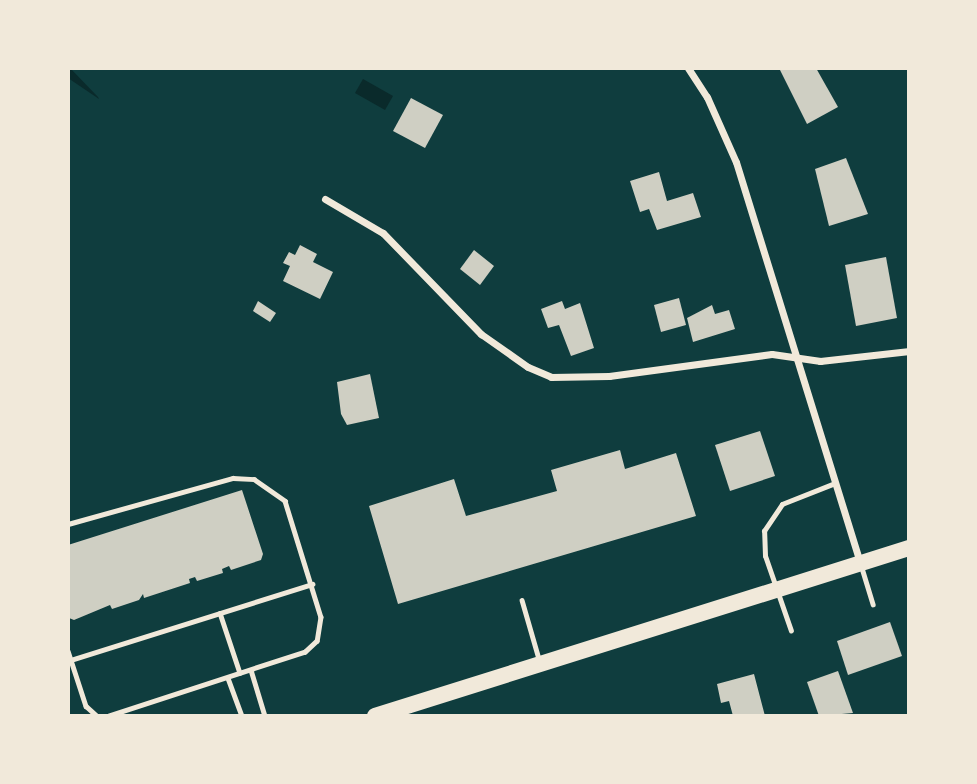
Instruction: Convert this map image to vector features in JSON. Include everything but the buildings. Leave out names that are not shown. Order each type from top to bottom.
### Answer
[{"type":"main road","points":[[384,714],[909,548]]},
{"type":"street","points":[[688,68],[717,115],[736,162],[860,564]]},
{"type":"street","points":[[325,199],[383,233],[481,334],[545,375],[592,377],[772,354],[820,361],[909,351]]},
{"type":"lane","points":[[68,524],[233,478],[254,479],[285,501],[312,584],[321,622],[314,646],[228,678],[109,716]]},
{"type":"lane","points":[[791,631],[763,543],[768,520],[792,498],[835,483]]},
{"type":"lane","points":[[860,564],[873,604]]},
{"type":"lane","points":[[71,660],[312,584]]},
{"type":"lane","points":[[522,600],[540,663]]},
{"type":"lane","points":[[220,613],[240,673]]},
{"type":"lane","points":[[68,652],[86,706],[97,716]]},
{"type":"lane","points":[[250,670],[265,716]]},
{"type":"lane","points":[[228,678],[242,716]]},
{"type":"water","points":[[70,68],[98,97],[99,99],[68,78]]},
{"type":"water","points":[[363,79],[393,96],[385,110],[355,93]]}]
